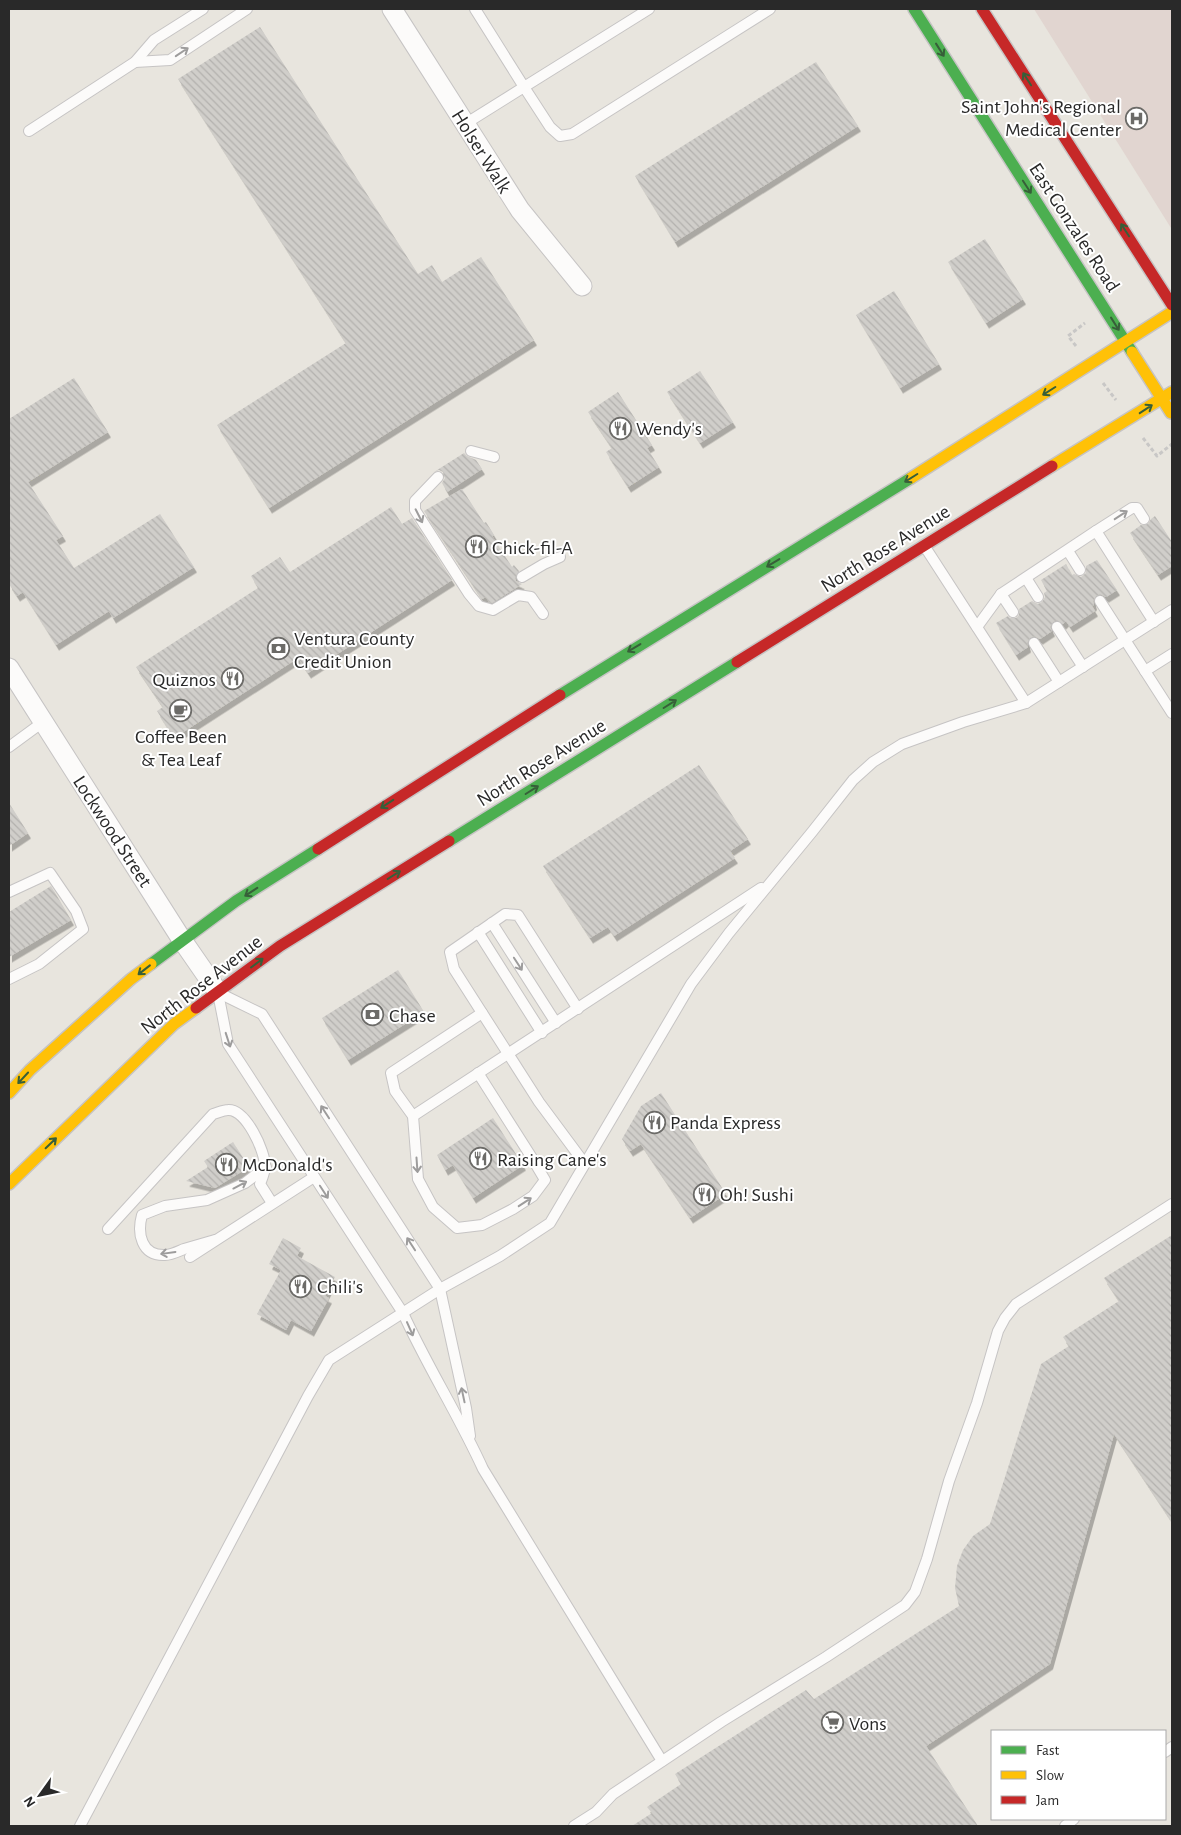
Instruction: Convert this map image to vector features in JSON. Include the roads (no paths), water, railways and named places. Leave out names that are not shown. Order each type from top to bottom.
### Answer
[{"type":"main road","name":"East Gonzales Road","points":[[914,9],[1172,414]]},
{"type":"main road","name":"East Gonzales Road","points":[[982,9],[1172,304]]},
{"type":"main road","points":[[9,1094],[30,1070],[131,979],[236,901],[616,659],[892,490],[1172,312]]},
{"type":"main road","name":"North Rose Avenue","points":[[9,1184],[174,1024],[280,946],[1130,420],[1172,392]]},
{"type":"street","name":"Holser Walk","points":[[392,9],[520,210],[582,286]]},
{"type":"street","name":"Lockwood Street","points":[[9,668],[182,940],[218,992]]},
{"type":"lane","points":[[29,130],[135,62],[154,40],[203,9]]},
{"type":"lane","points":[[135,62],[170,60],[246,9]]},
{"type":"lane","points":[[475,9],[550,127],[560,136],[572,134],[770,9]]},
{"type":"lane","points":[[465,124],[650,9]]},
{"type":"lane","points":[[471,451],[480,457],[494,457]]},
{"type":"lane","points":[[438,477],[415,501],[415,510],[469,594],[492,610],[518,595],[532,597],[543,614]]},
{"type":"lane","points":[[977,627],[1001,594],[1096,531],[1132,508],[1137,508],[1144,519]]},
{"type":"lane","points":[[1096,531],[1154,622]]},
{"type":"lane","points":[[924,546],[1026,703]]},
{"type":"lane","points":[[1068,550],[1080,570]]},
{"type":"lane","points":[[522,577],[560,557]]},
{"type":"lane","points":[[1026,578],[1038,597]]},
{"type":"lane","points":[[1001,594],[1013,612]]},
{"type":"lane","points":[[1100,601],[1172,713]]},
{"type":"lane","points":[[80,1826],[304,1405],[330,1360],[440,1289],[500,1256],[550,1223],[691,984],[729,933],[853,780],[873,762],[902,744],[963,722],[1026,703],[1172,610]]},
{"type":"lane","points":[[1057,628],[1083,667]]},
{"type":"lane","points":[[1034,643],[1059,682]]},
{"type":"lane","points":[[1145,671],[1172,654]]},
{"type":"lane","points":[[9,747],[43,722]]},
{"type":"lane","points":[[9,892],[50,873],[76,911],[83,929],[39,964],[9,979]]},
{"type":"lane","points":[[413,1116],[770,882]]},
{"type":"lane","points":[[578,1009],[518,915],[505,914],[450,952],[454,969],[508,1054],[539,1102],[585,1164]]},
{"type":"lane","points":[[492,923],[556,1023]]},
{"type":"lane","points":[[478,932],[542,1032]]},
{"type":"lane","points":[[218,992],[228,1044],[403,1313],[483,1469],[662,1761]]},
{"type":"lane","points":[[218,992],[262,1014],[440,1289],[466,1408],[471,1443]]},
{"type":"lane","points":[[478,1073],[544,1180],[533,1196],[513,1209],[482,1225],[457,1228],[433,1207],[418,1179],[413,1116],[395,1091],[391,1073],[482,1013]]},
{"type":"lane","points":[[108,1230],[213,1114],[229,1109],[237,1112],[247,1121],[263,1151],[266,1167],[260,1184],[272,1204]]},
{"type":"lane","points":[[215,1240],[166,1256],[152,1252],[143,1244],[139,1234],[139,1225],[142,1215],[165,1206],[207,1200],[245,1183],[266,1167]]},
{"type":"lane","points":[[190,1257],[314,1177]]},
{"type":"lane","points":[[574,1826],[596,1812],[612,1794],[905,1605],[915,1592],[928,1559],[949,1481],[977,1403],[998,1331],[1005,1318],[1016,1304],[1172,1204]]},
{"type":"place","name":"Saint John's Regional Medical Center","points":[[1137,118]]},
{"type":"place","name":"Wendy's","points":[[620,428]]},
{"type":"place","name":"Chick-fil-A","points":[[476,547]]},
{"type":"place","name":"Ventura County Credit Union","points":[[278,649]]},
{"type":"place","name":"Quiznos","points":[[232,679]]},
{"type":"place","name":"Coffee Been & Tea Leaf","points":[[181,710]]},
{"type":"place","name":"Chase","points":[[373,1015]]},
{"type":"place","name":"Panda Express","points":[[654,1122]]},
{"type":"place","name":"Raising Cane's","points":[[481,1159]]},
{"type":"place","name":"McDonald's","points":[[226,1164]]},
{"type":"place","name":"Oh! Sushi","points":[[704,1194]]},
{"type":"place","name":"Chili's","points":[[301,1286]]},
{"type":"place","name":"Vons","points":[[833,1723]]}]
